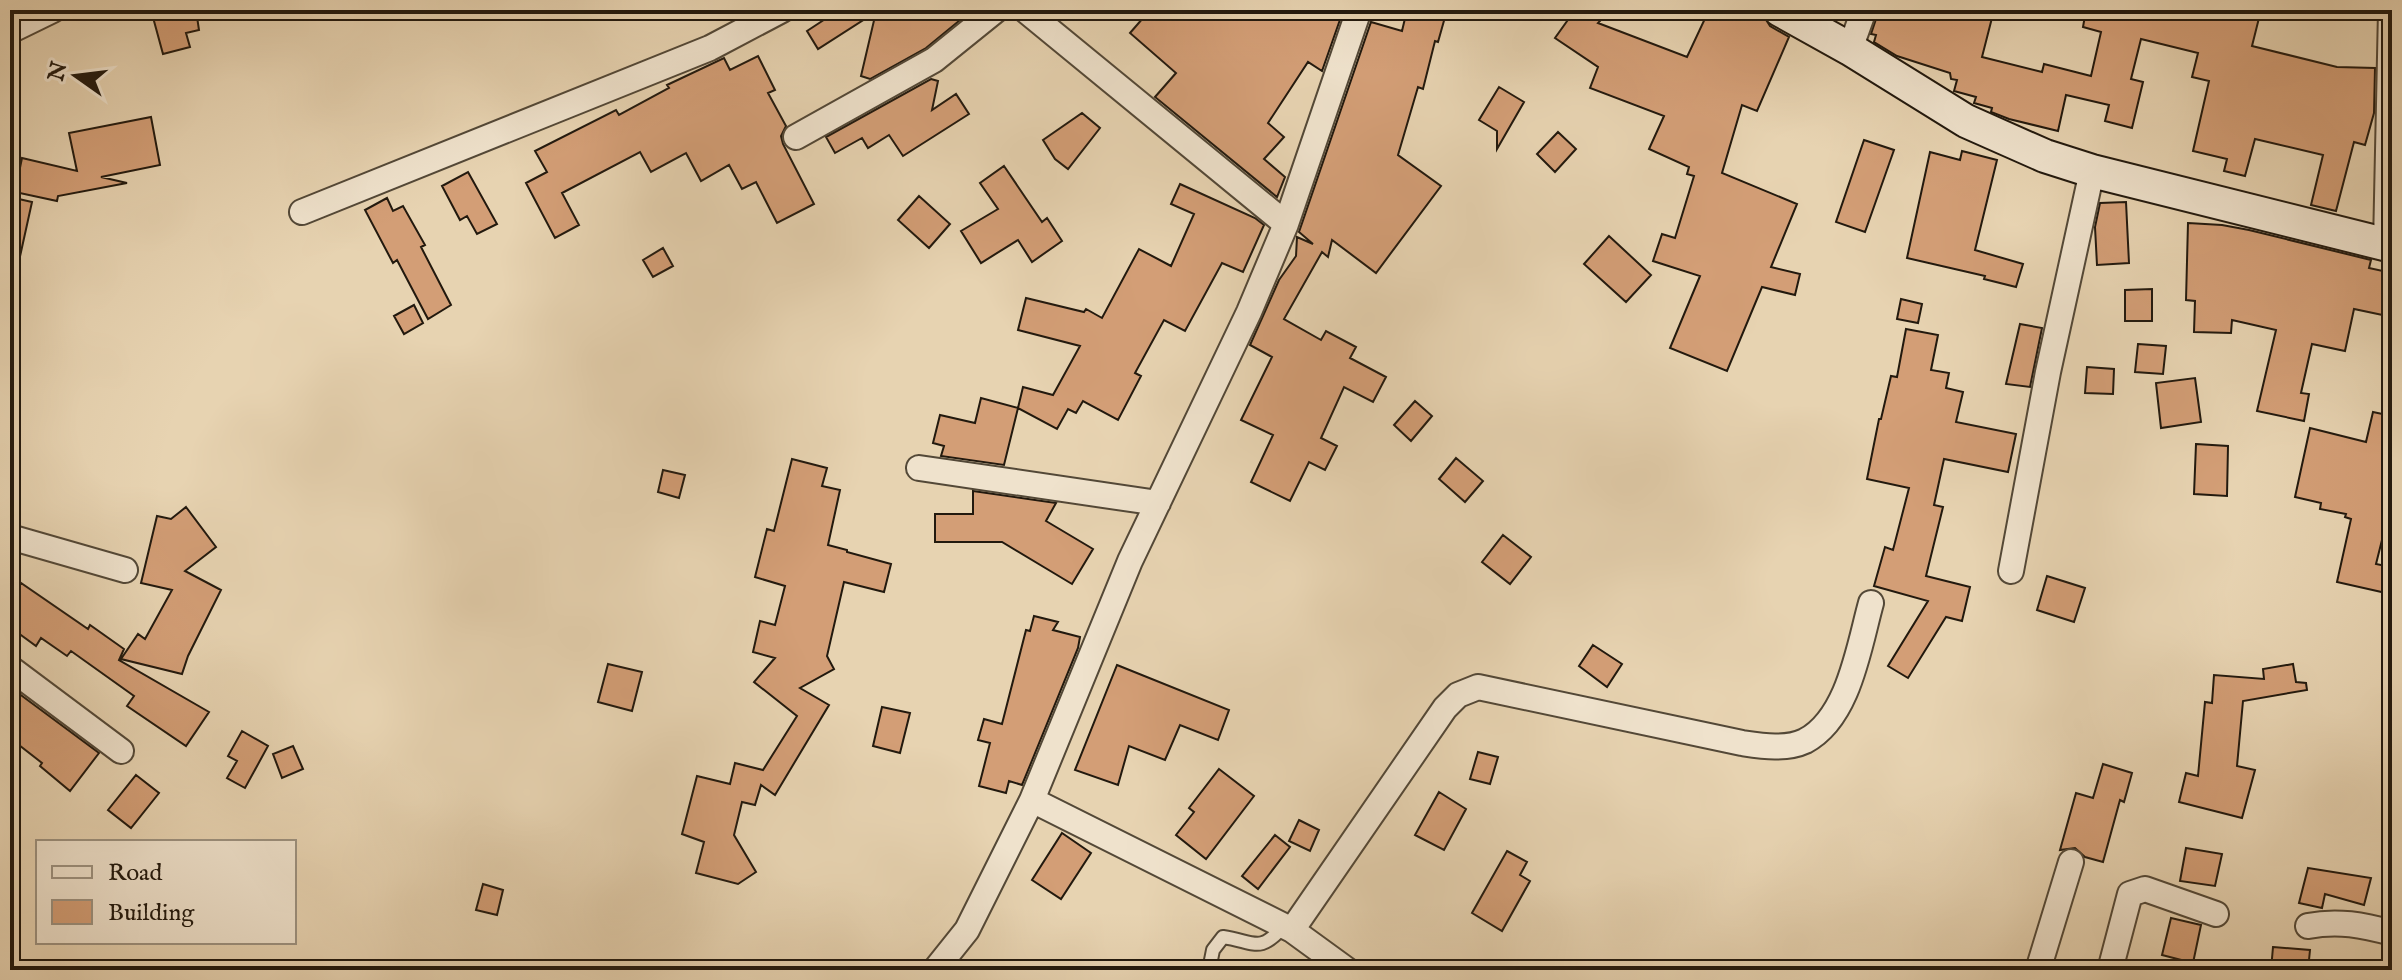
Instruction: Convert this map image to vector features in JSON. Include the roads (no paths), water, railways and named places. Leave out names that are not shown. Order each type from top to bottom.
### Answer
[{"type":"street","points":[[10,31],[53,10]]},
{"type":"street","points":[[302,212],[710,48],[782,10]]},
{"type":"street","points":[[796,137],[934,60],[996,10]]},
{"type":"street","points":[[1025,10],[1286,224]]},
{"type":"street","points":[[935,970],[967,930],[1032,800],[1110,607],[1249,312],[1286,224],[1359,10]]},
{"type":"street","points":[[1780,10],[1966,121],[2045,156],[2092,171],[2389,245],[2391,25]]},
{"type":"street","points":[[1850,49],[1864,10]]},
{"type":"street","points":[[2011,571],[2048,372],[2092,171]]},
{"type":"street","points":[[919,468],[1158,503]]},
{"type":"street","points":[[10,537],[125,570]]},
{"type":"street","points":[[1288,928],[1445,708],[1458,695],[1478,687],[1742,743],[1772,747],[1804,741],[1825,724],[1844,698],[1871,603]]},
{"type":"street","points":[[10,668],[121,751]]},
{"type":"street","points":[[1032,800],[1288,928],[1347,970]]},
{"type":"street","points":[[2038,970],[2071,862]]},
{"type":"street","points":[[2110,970],[2130,894],[2136,890],[2145,889],[2216,914]]},
{"type":"street","points":[[2308,926],[2330,922],[2359,924],[2392,933]]},
{"type":"lane","points":[[1209,970],[1213,950],[1223,937],[1266,944],[1288,928]]}]
